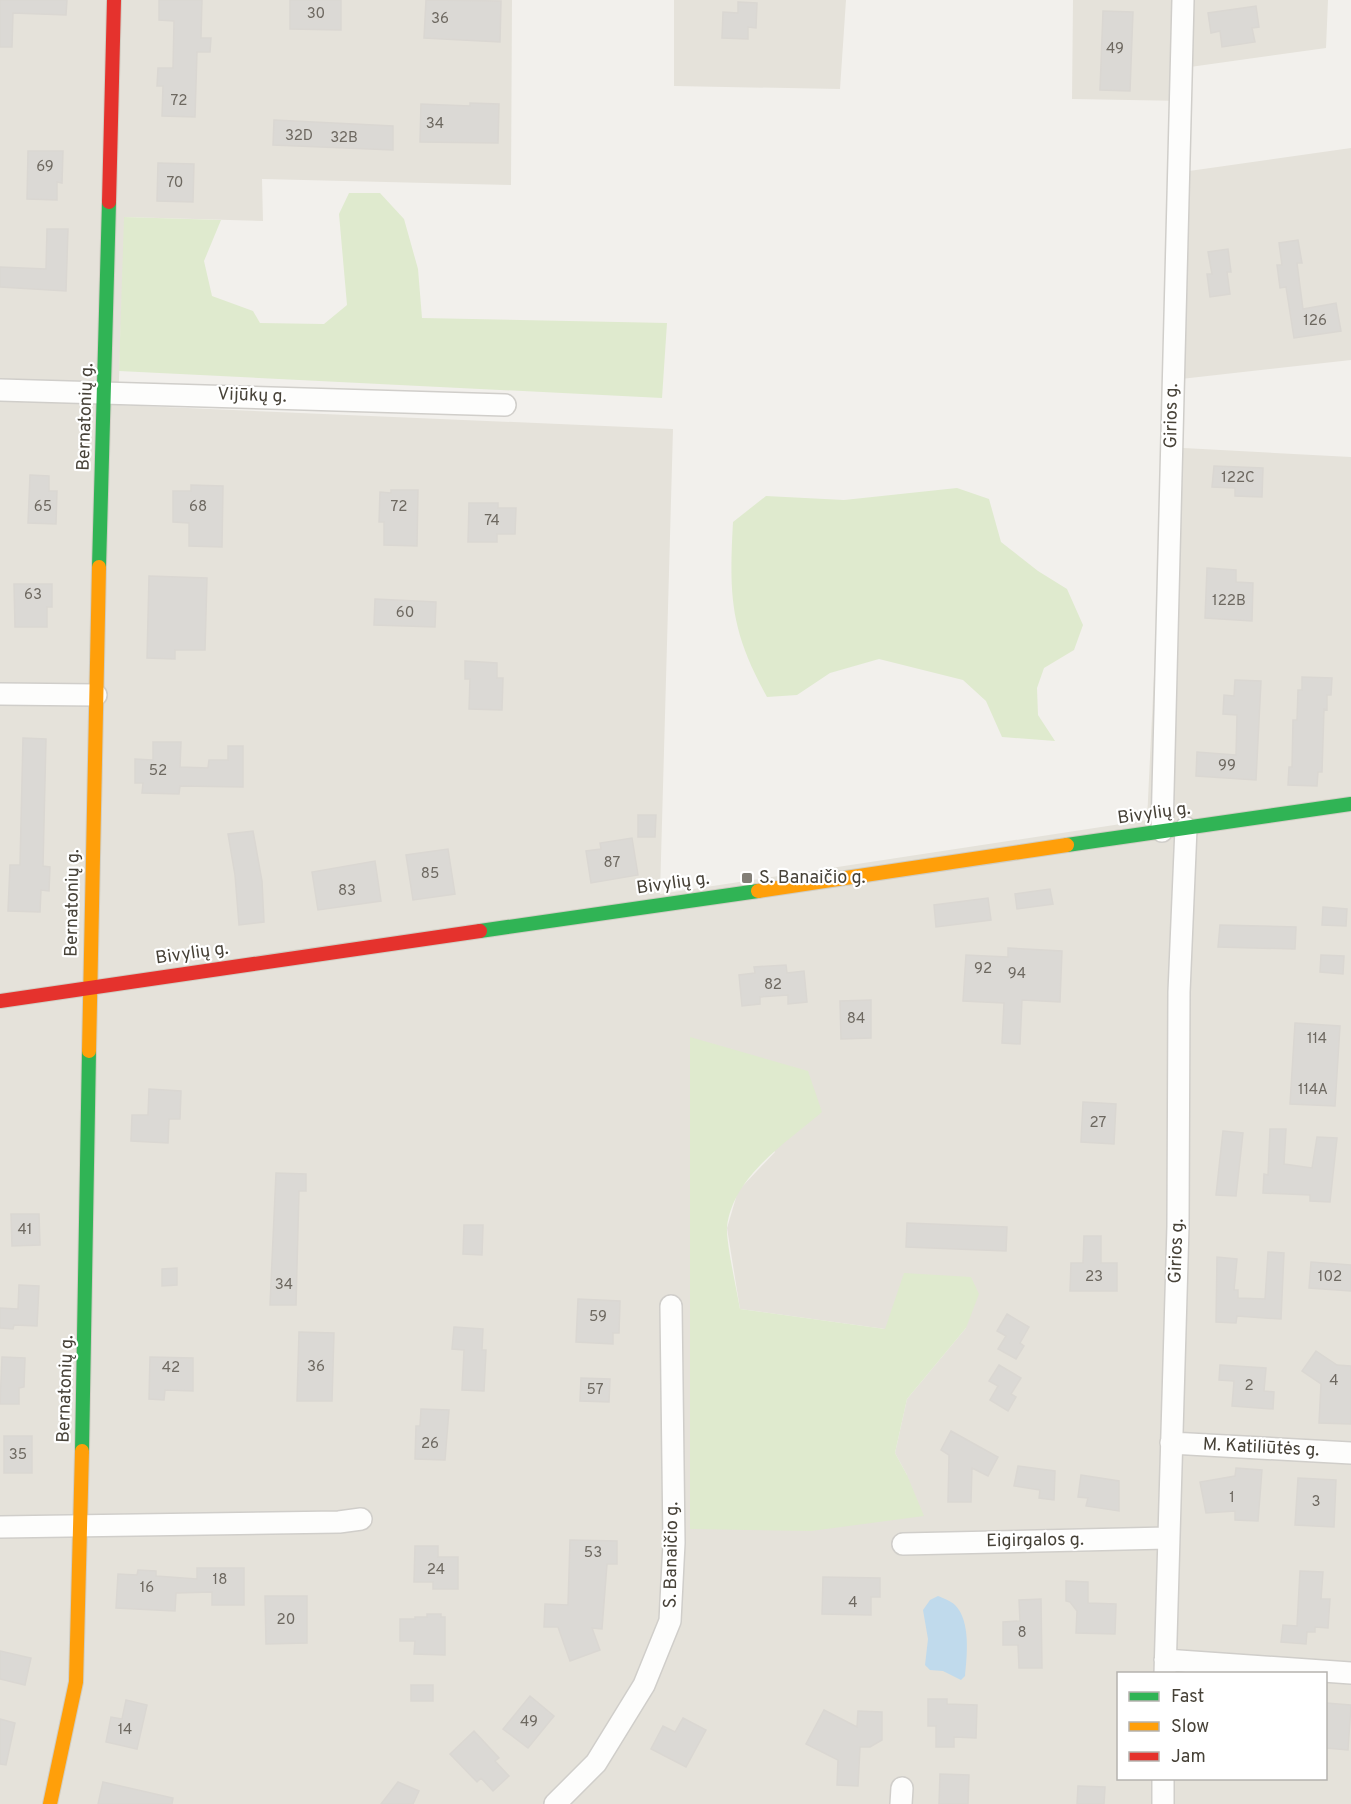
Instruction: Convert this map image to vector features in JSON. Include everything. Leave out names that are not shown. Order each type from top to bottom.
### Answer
[{"type":"street","name":"Bernatonių g.","points":[[50,1804],[76,1682],[87,1284],[96,695],[114,0]]},
{"type":"street","name":"Girios g.","points":[[1162,831],[1183,0]]},
{"type":"street","name":"Vijūkų g.","points":[[0,390],[505,405]]},
{"type":"street","points":[[0,694],[96,695]]},
{"type":"street","name":"Bivylių g.","points":[[0,1001],[1351,804]]},
{"type":"street","name":"Girios g.","points":[[1165,1667],[1167,1538],[1178,1226],[1179,992],[1186,828]]},
{"type":"street","name":"S. Banaičio g.","points":[[555,1804],[596,1763],[644,1685],[670,1621],[674,1543],[671,1306]]},
{"type":"street","name":"M. Katiliūtės g.","points":[[1171,1443],[1351,1454]]},
{"type":"street","points":[[0,1527],[339,1522],[361,1519]]},
{"type":"street","name":"Eigirgalos g.","points":[[903,1544],[1167,1538]]},
{"type":"street","points":[[1165,1667],[1320,1672]]},
{"type":"street","points":[[1327,1672],[1351,1673]]},
{"type":"street","points":[[1163,1780],[1163,1804]]},
{"type":"shaded area","points":[[0,0],[512,0],[511,185],[262,179],[263,221],[125,217],[118,405],[673,429],[660,894],[1147,820],[1165,447],[1351,457],[1351,1804],[0,1804]],"holes":[[[690,1038],[775,1152],[738,1191],[727,1228],[740,1309],[885,1329],[966,1328],[907,1399],[895,1453],[907,1475],[691,1529]]]},
{"type":"shaded area","points":[[674,0],[846,0],[840,89],[674,86]]},
{"type":"shaded area","points":[[1073,0],[1328,0],[1326,48],[1190,67],[1186,101],[1072,99]]},
{"type":"shaded area","points":[[1351,148],[1351,360],[1163,381],[1168,174]]},
{"type":"green space","points":[[349,193],[380,193],[404,219],[418,269],[422,318],[667,323],[662,398],[119,371],[124,217],[221,220],[204,261],[212,296],[253,311],[260,323],[324,324],[347,305],[339,214]]},
{"type":"green space","points":[[957,488],[989,499],[1001,542],[1038,571],[1067,589],[1083,625],[1074,650],[1044,668],[1037,688],[1038,715],[1055,741],[1002,737],[986,701],[963,680],[879,659],[830,673],[797,695],[767,697],[746,652],[735,612],[731,571],[733,522],[766,496],[844,500]]},
{"type":"green space","points":[[690,1037],[808,1071],[822,1112],[763,1162],[739,1192],[731,1209],[727,1234],[740,1309],[885,1329],[904,1273],[971,1277],[979,1294],[966,1328],[907,1399],[895,1453],[924,1516],[811,1531],[690,1529]]},
{"type":"water","points":[[938,1596],[955,1605],[964,1620],[967,1659],[965,1676],[961,1680],[943,1671],[930,1670],[925,1665],[928,1639],[923,1610],[930,1600]]},
{"type":"building","points":[[0,0],[67,0],[66,15],[13,13],[12,47],[0,47]]},
{"type":"building","points":[[159,0],[202,0],[201,38],[211,38],[210,52],[197,52],[195,117],[162,116],[163,86],[157,86],[158,68],[173,68],[174,21],[159,20]]},
{"type":"building","points":[[290,0],[341,0],[341,30],[290,29]]},
{"type":"building","points":[[426,0],[501,1],[500,42],[424,38]]},
{"type":"building","points":[[738,2],[757,3],[756,28],[748,27],[748,39],[722,38],[723,12],[738,13]]},
{"type":"building","points":[[1256,6],[1259,27],[1252,28],[1255,42],[1222,47],[1220,31],[1211,33],[1208,13]]},
{"type":"building","points":[[1103,11],[1133,12],[1130,91],[1100,90]]},
{"type":"building","points":[[470,103],[499,104],[498,143],[420,142],[421,104],[470,106]]},
{"type":"building","points":[[274,120],[393,126],[393,150],[273,145]]},
{"type":"building","points":[[28,151],[63,151],[62,183],[57,182],[57,200],[27,199]]},
{"type":"building","points":[[158,163],[194,164],[193,202],[157,201]]},
{"type":"building","points":[[47,229],[68,229],[66,291],[0,287],[0,267],[46,269]]},
{"type":"building","points":[[1298,240],[1302,263],[1297,263],[1303,309],[1336,303],[1341,331],[1294,338],[1286,287],[1280,288],[1277,265],[1282,265],[1279,243]]},
{"type":"building","points":[[1228,249],[1231,272],[1227,272],[1230,294],[1210,297],[1207,274],[1212,274],[1208,252]]},
{"type":"building","points":[[1214,466],[1263,468],[1262,497],[1235,496],[1235,488],[1212,487]]},
{"type":"building","points":[[30,475],[49,476],[49,491],[57,491],[56,524],[28,523]]},
{"type":"building","points":[[191,485],[223,486],[222,547],[189,546],[189,523],[173,522],[173,491],[191,491]]},
{"type":"building","points":[[391,490],[418,490],[417,546],[384,545],[384,522],[379,522],[380,492],[391,493]]},
{"type":"building","points":[[469,503],[498,503],[498,508],[516,508],[515,534],[497,534],[497,542],[468,542]]},
{"type":"building","points":[[1207,568],[1236,570],[1236,582],[1253,583],[1252,621],[1205,618]]},
{"type":"building","points":[[149,576],[207,578],[205,650],[175,650],[175,659],[147,658]]},
{"type":"building","points":[[14,584],[52,584],[52,607],[47,607],[47,627],[15,627]]},
{"type":"building","points":[[375,599],[436,602],[435,627],[374,625]]},
{"type":"building","points":[[465,661],[497,663],[497,678],[503,678],[502,710],[469,709],[470,679],[465,679]]},
{"type":"building","points":[[1302,677],[1332,678],[1331,695],[1327,695],[1327,710],[1324,709],[1322,772],[1318,772],[1317,786],[1288,785],[1289,767],[1292,767],[1293,720],[1297,720],[1298,690],[1302,690]]},
{"type":"building","points":[[1235,680],[1261,681],[1256,780],[1196,776],[1197,752],[1236,755],[1237,715],[1223,714],[1224,695],[1234,696]]},
{"type":"building","points":[[23,738],[46,739],[43,866],[50,867],[49,891],[41,890],[40,912],[8,911],[10,865],[20,865]]},
{"type":"building","points":[[153,742],[181,742],[180,767],[208,768],[209,760],[228,760],[228,746],[243,746],[243,787],[180,786],[179,794],[142,793],[143,783],[135,783],[135,759],[153,760]]},
{"type":"building","points":[[638,815],[656,815],[655,837],[638,837]]},
{"type":"building","points":[[253,831],[262,881],[264,922],[239,925],[235,875],[228,834]]},
{"type":"building","points":[[632,838],[638,875],[591,883],[586,851],[601,849],[600,843]]},
{"type":"building","points":[[448,849],[455,894],[413,900],[406,855]]},
{"type":"building","points":[[375,861],[381,901],[318,910],[312,872]]},
{"type":"building","points":[[1050,889],[1053,904],[1017,909],[1015,894]]},
{"type":"building","points":[[988,898],[991,920],[936,927],[934,905]]},
{"type":"building","points":[[1323,907],[1347,909],[1346,926],[1322,925]]},
{"type":"building","points":[[1220,925],[1296,927],[1295,949],[1218,947]]},
{"type":"building","points":[[1008,948],[1062,951],[1060,1002],[1022,1000],[1020,1044],[1002,1043],[1004,1003],[963,1001],[966,955],[1008,957]]},
{"type":"building","points":[[1321,955],[1344,956],[1343,974],[1320,972]]},
{"type":"building","points":[[786,965],[787,973],[804,971],[807,1002],[788,1004],[788,995],[760,997],[760,1004],[742,1006],[739,975],[755,973],[754,967]]},
{"type":"building","points":[[871,1000],[871,1038],[841,1039],[840,1001]]},
{"type":"building","points":[[1295,1023],[1340,1026],[1335,1106],[1290,1104]]},
{"type":"building","points":[[149,1089],[181,1091],[180,1119],[169,1119],[168,1143],[131,1141],[132,1115],[148,1115]]},
{"type":"building","points":[[1083,1102],[1116,1104],[1114,1144],[1081,1142]]},
{"type":"building","points":[[1270,1129],[1286,1129],[1284,1164],[1312,1168],[1317,1137],[1337,1138],[1330,1202],[1310,1201],[1310,1195],[1263,1193],[1264,1174],[1268,1175]]},
{"type":"building","points":[[1223,1131],[1243,1133],[1236,1196],[1216,1195]]},
{"type":"building","points":[[276,1173],[306,1174],[306,1191],[299,1191],[296,1305],[270,1305]]},
{"type":"building","points":[[11,1214],[39,1214],[40,1245],[12,1246]]},
{"type":"building","points":[[907,1223],[1007,1227],[1006,1251],[906,1247]]},
{"type":"building","points":[[464,1225],[483,1225],[482,1255],[463,1254]]},
{"type":"building","points":[[1084,1236],[1101,1236],[1101,1263],[1117,1263],[1117,1291],[1070,1291],[1071,1263],[1083,1263]]},
{"type":"building","points":[[1268,1252],[1284,1253],[1281,1319],[1237,1316],[1236,1323],[1216,1322],[1217,1257],[1237,1259],[1234,1290],[1238,1290],[1238,1298],[1265,1299]]},
{"type":"building","points":[[1311,1262],[1351,1265],[1351,1291],[1309,1288]]},
{"type":"building","points":[[177,1268],[177,1285],[162,1286],[162,1269]]},
{"type":"building","points":[[19,1285],[39,1286],[37,1326],[14,1325],[13,1329],[0,1328],[0,1308],[18,1309]]},
{"type":"building","points":[[578,1299],[620,1301],[619,1333],[613,1333],[613,1344],[576,1342]]},
{"type":"building","points":[[1007,1314],[1029,1327],[1020,1343],[1024,1346],[1016,1359],[998,1349],[1006,1336],[997,1331]]},
{"type":"building","points":[[454,1327],[483,1329],[482,1350],[486,1350],[484,1391],[462,1390],[464,1350],[452,1349]]},
{"type":"building","points":[[299,1332],[334,1333],[332,1401],[297,1401]]},
{"type":"building","points":[[1316,1351],[1337,1365],[1351,1366],[1351,1424],[1319,1423],[1321,1384],[1302,1371]]},
{"type":"building","points":[[2,1357],[25,1358],[24,1387],[19,1388],[19,1404],[0,1404]]},
{"type":"building","points":[[150,1357],[193,1358],[193,1391],[165,1390],[164,1400],[149,1399]]},
{"type":"building","points":[[999,1365],[1021,1378],[1011,1394],[1016,1397],[1008,1411],[990,1400],[998,1386],[989,1381]]},
{"type":"building","points":[[1220,1365],[1266,1368],[1264,1391],[1274,1392],[1273,1409],[1232,1406],[1234,1381],[1219,1380]]},
{"type":"building","points":[[581,1378],[610,1379],[609,1402],[580,1401]]},
{"type":"building","points":[[421,1409],[449,1410],[445,1460],[415,1459],[416,1426],[420,1426]]},
{"type":"building","points":[[951,1431],[998,1457],[988,1476],[972,1468],[971,1502],[948,1502],[949,1455],[941,1450]]},
{"type":"building","points":[[4,1436],[32,1436],[32,1473],[4,1473]]},
{"type":"building","points":[[1018,1466],[1055,1471],[1054,1500],[1039,1498],[1040,1490],[1014,1486]]},
{"type":"building","points":[[1236,1468],[1262,1470],[1258,1521],[1235,1520],[1235,1511],[1206,1513],[1200,1482],[1235,1476]]},
{"type":"building","points":[[1081,1475],[1119,1481],[1119,1511],[1086,1506],[1088,1498],[1078,1497]]},
{"type":"building","points":[[1298,1478],[1336,1480],[1334,1527],[1295,1525]]},
{"type":"building","points":[[570,1540],[617,1541],[617,1564],[607,1564],[602,1629],[592,1628],[600,1650],[570,1661],[558,1627],[544,1627],[545,1604],[568,1605]]},
{"type":"building","points":[[415,1546],[438,1546],[438,1557],[458,1557],[458,1589],[433,1589],[433,1582],[414,1582]]},
{"type":"building","points":[[197,1568],[244,1568],[244,1605],[212,1605],[212,1592],[176,1593],[175,1611],[116,1608],[118,1574],[137,1575],[138,1570],[156,1571],[156,1576],[197,1579]]},
{"type":"building","points":[[1300,1571],[1323,1572],[1321,1599],[1330,1599],[1328,1628],[1315,1627],[1315,1632],[1307,1632],[1306,1644],[1281,1642],[1283,1625],[1297,1626]]},
{"type":"building","points":[[823,1577],[880,1578],[880,1597],[871,1597],[871,1615],[822,1614]]},
{"type":"building","points":[[1066,1581],[1088,1582],[1088,1603],[1116,1604],[1115,1634],[1076,1633],[1077,1611],[1070,1602],[1066,1601]]},
{"type":"building","points":[[265,1596],[307,1596],[307,1643],[266,1644]]},
{"type":"building","points":[[1041,1599],[1042,1668],[1019,1668],[1018,1645],[1003,1645],[1003,1622],[1020,1621],[1019,1600]]},
{"type":"building","points":[[427,1614],[441,1614],[441,1617],[445,1617],[445,1655],[414,1654],[415,1641],[400,1641],[400,1619],[427,1617]]},
{"type":"building","points":[[0,1651],[31,1658],[25,1685],[0,1679]]},
{"type":"building","points":[[411,1685],[433,1685],[433,1701],[411,1701]]},
{"type":"building","points":[[530,1696],[554,1716],[528,1748],[503,1729]]},
{"type":"building","points":[[928,1699],[947,1699],[947,1704],[977,1705],[976,1738],[954,1737],[954,1747],[936,1747],[936,1726],[928,1726]]},
{"type":"building","points":[[126,1700],[147,1705],[137,1749],[106,1742],[111,1717],[122,1719]]},
{"type":"building","points":[[1327,1703],[1351,1705],[1348,1750],[1327,1748]]},
{"type":"building","points":[[824,1710],[857,1727],[858,1711],[882,1712],[882,1740],[870,1747],[860,1747],[858,1786],[837,1785],[838,1760],[806,1744]]},
{"type":"building","points":[[683,1718],[706,1730],[686,1767],[651,1749],[663,1726],[675,1732]]},
{"type":"building","points":[[0,1719],[15,1723],[6,1765],[0,1764]]},
{"type":"building","points":[[474,1731],[499,1758],[495,1761],[509,1776],[493,1791],[481,1778],[477,1782],[450,1754]]},
{"type":"building","points":[[940,1774],[969,1775],[968,1804],[939,1804]]},
{"type":"building","points":[[103,1782],[173,1798],[172,1804],[98,1804]]},
{"type":"building","points":[[398,1782],[419,1791],[413,1804],[381,1804]]},
{"type":"building","points":[[1078,1786],[1105,1787],[1104,1804],[1077,1804]]},
{"type":"traffic: fast","points":[[99,567],[109,202]]},
{"type":"traffic: fast","points":[[1067,845],[1351,804]]},
{"type":"traffic: fast","points":[[480,931],[758,891]]},
{"type":"traffic: fast","points":[[82,1451],[89,1051]]},
{"type":"traffic: slow","points":[[89,1051],[99,567]]},
{"type":"traffic: slow","points":[[758,891],[1067,845]]},
{"type":"traffic: slow","points":[[50,1804],[76,1682],[82,1451]]},
{"type":"traffic: jam","points":[[109,202],[114,0]]},
{"type":"traffic: jam","points":[[0,1001],[480,931]]},
{"type":"place","name":"S. Banaičio g.","points":[[747,878]]}]
